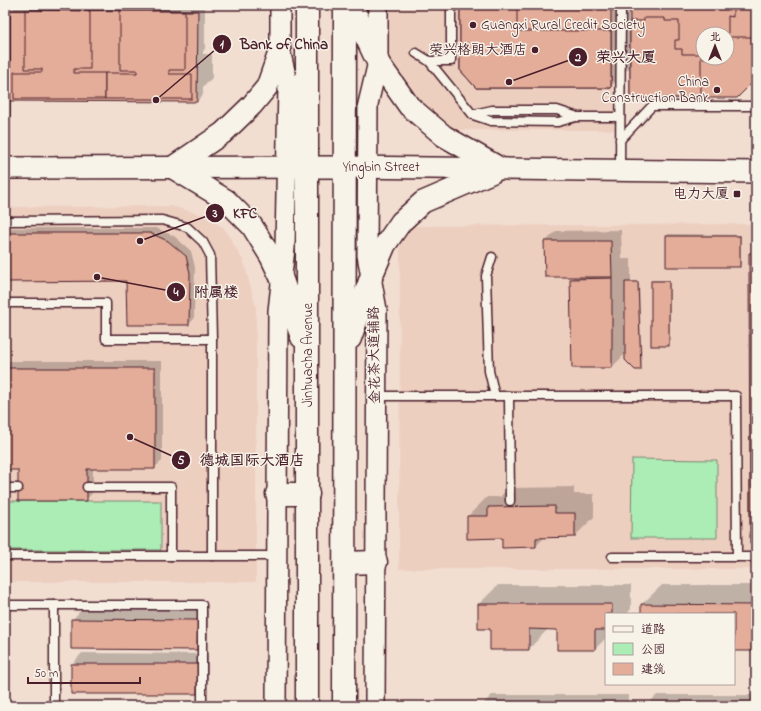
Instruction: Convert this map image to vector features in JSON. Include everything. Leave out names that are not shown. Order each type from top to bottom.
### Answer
[{"type":"main road","name":"Jinhuacha Avenue","points":[[307,5],[297,167],[308,354],[308,706]]},
{"type":"main road","points":[[344,706],[345,5]]},
{"type":"main road","points":[[351,5],[378,62],[409,106],[444,136],[501,168]]},
{"type":"main road","points":[[280,50],[267,88],[252,105],[223,133],[173,167],[226,200],[252,226],[271,257],[282,280],[308,354]]},
{"type":"main road","name":"Yingbin Street","points":[[5,168],[368,167],[756,172]]},
{"type":"main road","points":[[345,354],[371,278],[385,245],[402,222],[423,202],[501,168]]},
{"type":"main road","points":[[277,494],[308,494]]},
{"type":"main road","points":[[345,563],[376,562]]},
{"type":"street","points":[[276,706],[278,311],[297,167],[288,84],[280,50],[280,5]]},
{"type":"street","name":"金花茶大道辅路","points":[[375,706],[376,310],[367,255],[368,104],[378,62],[378,5]]},
{"type":"lane","points":[[5,5],[5,168]]},
{"type":"lane","points":[[428,61],[451,61],[451,5]]},
{"type":"lane","points":[[620,170],[621,5]]},
{"type":"lane","points":[[416,53],[428,61],[473,115],[491,121],[558,122],[576,117],[620,117]]},
{"type":"lane","points":[[620,140],[652,106],[756,106]]},
{"type":"lane","points":[[5,221],[162,220],[187,227],[203,242],[210,255],[212,339],[212,556]]},
{"type":"lane","points":[[492,257],[486,276],[489,371],[495,396]]},
{"type":"lane","points":[[5,303],[106,303],[106,339],[212,339]]},
{"type":"lane","points":[[376,396],[736,396],[737,558]]},
{"type":"lane","points":[[509,396],[510,501]]},
{"type":"lane","points":[[86,487],[171,487],[171,556]]},
{"type":"lane","points":[[5,488],[18,488]]},
{"type":"lane","points":[[5,556],[277,556]]},
{"type":"lane","points":[[612,558],[756,558]]},
{"type":"lane","points":[[5,605],[202,605],[202,706]]},
{"type":"lane","points":[[54,605],[54,706]]},
{"type":"shaded area","points":[[389,5],[617,5],[616,130],[456,130],[416,103],[388,61]]},
{"type":"shaded area","points":[[171,206],[201,214],[224,228],[244,262],[256,307],[256,582],[5,582],[5,207]]},
{"type":"shaded area","points":[[756,224],[756,569],[399,569],[400,226]]},
{"type":"green space","points":[[632,459],[717,460],[717,538],[631,538]]},
{"type":"green space","points":[[5,501],[161,501],[161,550],[5,550]]},
{"type":"building","name":"荣兴格朗大酒店","points":[[460,5],[611,5],[611,88],[476,88],[460,70]]},
{"type":"building","name":"荣兴格朗大酒店","points":[[460,5],[517,5],[517,31],[611,31],[611,88],[476,88],[460,70]]},
{"type":"building","points":[[630,5],[756,5],[756,79],[737,98],[630,98]]},
{"type":"building","points":[[725,5],[756,5],[756,37],[735,37],[735,26],[728,26],[728,16],[733,17],[733,9],[725,9]]},
{"type":"building","points":[[10,10],[198,11],[197,102],[10,101]]},
{"type":"building","points":[[25,10],[90,11],[90,69],[74,69],[74,73],[105,73],[105,99],[14,99],[14,72],[42,72],[42,69],[25,69]]},
{"type":"building","points":[[120,11],[185,11],[185,70],[169,70],[169,74],[192,74],[192,99],[105,99],[105,73],[137,73],[137,70],[120,70]]},
{"type":"building","points":[[644,18],[665,18],[665,21],[679,21],[679,40],[675,40],[675,49],[682,49],[682,54],[695,54],[695,66],[701,66],[701,98],[630,98],[630,21],[644,21]]},
{"type":"building","points":[[5,233],[150,233],[168,241],[186,256],[190,273],[189,325],[127,325],[126,281],[5,282]]},
{"type":"building","points":[[666,236],[740,236],[740,267],[666,267]]},
{"type":"building","points":[[544,241],[611,241],[612,277],[545,277]]},
{"type":"building","points":[[749,253],[756,253],[756,544],[750,544]]},
{"type":"building","points":[[612,278],[612,368],[572,368],[570,279]]},
{"type":"building","points":[[651,281],[669,281],[669,346],[651,346]]},
{"type":"building","points":[[625,282],[638,282],[641,370],[635,370],[625,360]]},
{"type":"building","points":[[5,368],[155,368],[155,469],[87,469],[87,501],[18,501],[18,470],[5,470]]},
{"type":"building","points":[[555,506],[555,513],[575,513],[575,537],[536,538],[536,547],[502,548],[502,538],[467,539],[467,516],[488,516],[488,507]]},
{"type":"building","points":[[478,604],[612,604],[612,613],[605,613],[605,630],[595,630],[595,650],[557,650],[557,630],[529,629],[529,650],[490,650],[490,629],[478,629]]},
{"type":"building","points":[[641,604],[756,605],[756,651],[735,651],[735,613],[641,613]]},
{"type":"building","points":[[71,619],[198,620],[197,650],[71,649]]},
{"type":"building","points":[[71,664],[198,664],[197,694],[71,694]]},
{"type":"place","name":"Guangxi Rural Credit Society","points":[[473,25]]},
{"type":"place","name":"荣兴格朗大酒店","points":[[535,50]]},
{"type":"place","name":"荣兴大厦","points":[[509,82]]},
{"type":"place","name":"China Construction Bank","points":[[717,90]]},
{"type":"place","name":"Bank of China","points":[[156,100]]},
{"type":"place","name":"电力大厦","points":[[737,194]]},
{"type":"place","name":"KFC","points":[[140,241]]},
{"type":"place","name":"附属楼","points":[[97,277]]},
{"type":"place","name":"德城国际大酒店","points":[[130,437]]}]
